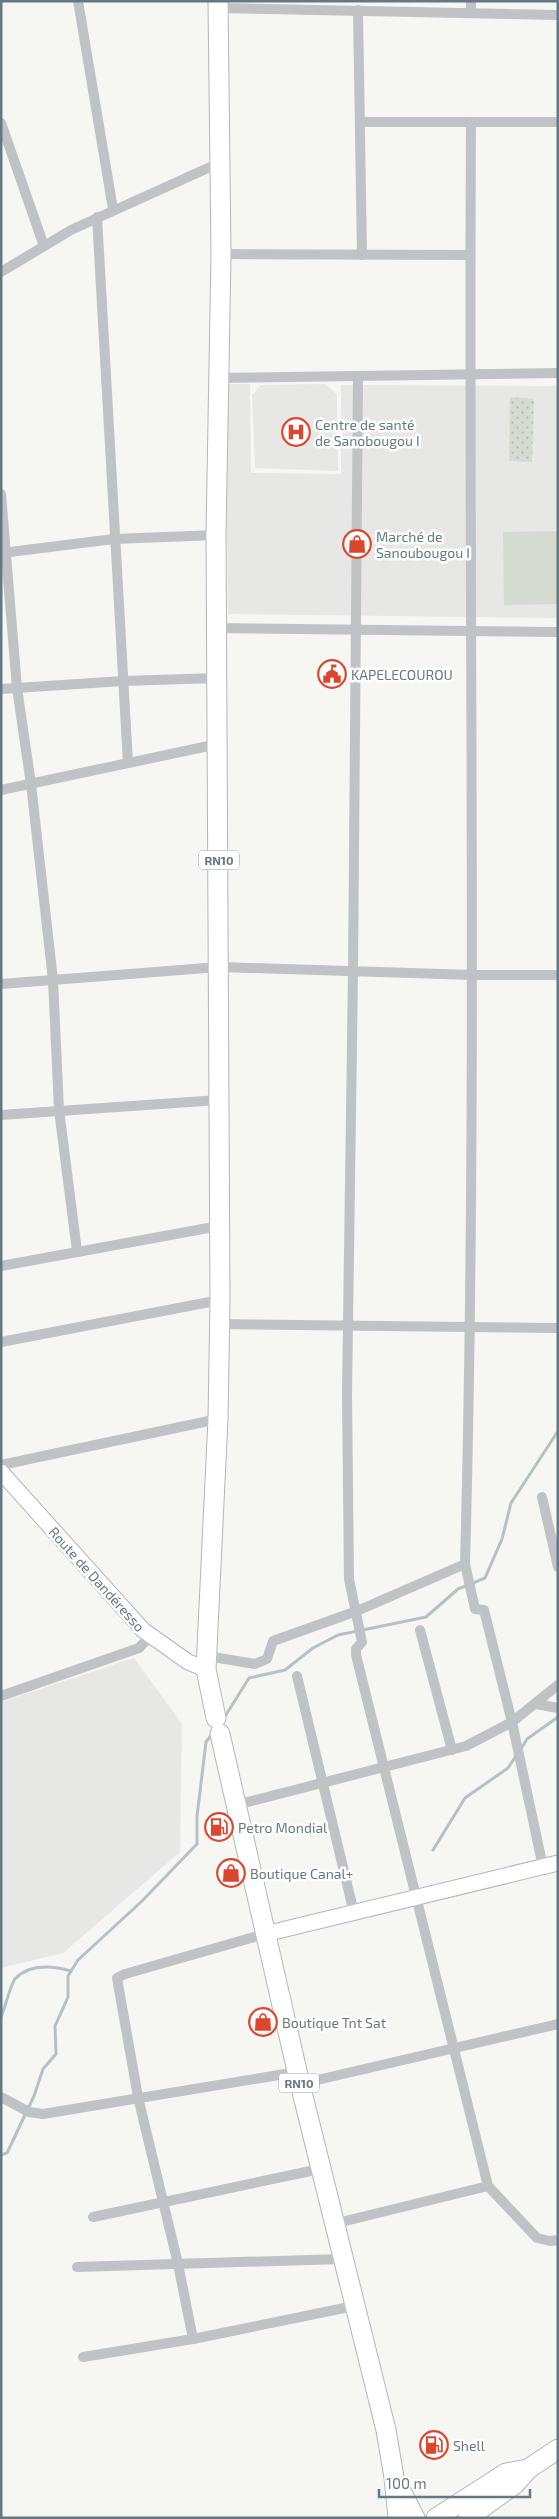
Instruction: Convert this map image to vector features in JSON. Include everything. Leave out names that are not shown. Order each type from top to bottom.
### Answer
[{"type":"highway","name":"RN10","points":[[218,4],[220,254],[216,535],[220,1300],[218,1419],[206,1663],[218,1726],[298,2078],[341,2259],[386,2430],[394,2477],[398,2518]]},
{"type":"highway","points":[[468,2518],[515,2484],[528,2469],[558,2449]]},
{"type":"highway","points":[[436,2518],[506,2473],[528,2469]]},
{"type":"highway","name":"RN10","points":[[394,2477],[415,2518]]},
{"type":"street","points":[[78,1],[113,209]]},
{"type":"street","points":[[471,1],[471,13]]},
{"type":"street","points":[[218,4],[558,15]]},
{"type":"street","points":[[358,10],[362,255]]},
{"type":"street","points":[[360,122],[558,122]]},
{"type":"street","points":[[471,122],[470,374],[473,975],[470,1153],[471,1326],[465,1564],[475,1609],[484,1610],[512,1722],[542,1867]]},
{"type":"street","points":[[1,123],[44,246]]},
{"type":"street","points":[[1,272],[44,246],[113,209],[219,163]]},
{"type":"street","points":[[97,217],[128,763]]},
{"type":"street","points":[[220,254],[470,255]]},
{"type":"street","points":[[217,378],[558,373]]},
{"type":"street","points":[[358,376],[354,971],[348,1326],[349,1579],[362,1642],[356,1649],[356,1655],[488,2186],[537,2238],[558,2240]]},
{"type":"street","points":[[1,494],[4,552],[17,688],[31,784],[53,980],[59,1110],[77,1252]]},
{"type":"street","points":[[4,552],[114,538],[216,535]]},
{"type":"street","points":[[217,628],[356,628],[558,632]]},
{"type":"street","points":[[1,689],[122,681],[217,678]]},
{"type":"street","points":[[1,790],[218,744]]},
{"type":"street","points":[[1,984],[219,967],[473,975],[558,975]]},
{"type":"street","points":[[1,1115],[219,1100]]},
{"type":"street","points":[[1,1266],[219,1226]]},
{"type":"street","points":[[1,1342],[220,1300]]},
{"type":"street","points":[[219,1324],[558,1328]]},
{"type":"street","points":[[1,1465],[218,1419]]},
{"type":"street","name":"Route de Dandéresso","points":[[4,1480],[150,1636],[188,1662],[206,1663]]},
{"type":"street","points":[[542,1497],[558,1567]]},
{"type":"street","points":[[206,1663],[255,1664],[268,1659],[273,1641],[357,1611],[465,1564]]},
{"type":"street","points":[[420,1630],[452,1750]]},
{"type":"street","points":[[1,1696],[139,1648],[150,1636]]},
{"type":"street","points":[[297,1676],[354,1913]]},
{"type":"street","points":[[236,1805],[466,1746],[512,1722],[558,1685]]},
{"type":"street","points":[[536,1704],[558,1708]]},
{"type":"street","points":[[193,2339],[178,2264],[138,2097],[118,1978],[125,1974],[265,1934],[558,1864]]},
{"type":"street","points":[[1,2097],[26,2110],[43,2114],[138,2097],[298,2078],[558,2024]]},
{"type":"street","points":[[93,2217],[320,2169]]},
{"type":"street","points":[[333,2224],[488,2186]]},
{"type":"street","points":[[77,2267],[341,2259]]},
{"type":"street","points":[[83,2357],[193,2339],[354,2306]]},
{"type":"shaded area","name":"Marché de Sanoubougou I","points":[[225,384],[250,384],[251,473],[341,474],[341,385],[558,386],[558,618],[228,614]]},
{"type":"shaded area","name":"Centre de santé de Sanobougou I","points":[[326,384],[337,395],[338,471],[255,468],[252,395],[261,385]]},
{"type":"shaded area","points":[[510,397],[534,399],[532,462],[509,461]]},
{"type":"shaded area","points":[[558,531],[558,604],[504,605],[503,532]]},
{"type":"shaded area","points":[[134,1658],[182,1724],[180,1852],[63,1953],[1,1968],[1,1702]]},
{"type":"waterway","points":[[224,1718],[249,1678],[285,1670],[313,1648],[338,1635],[426,1617],[458,1589],[485,1578],[502,1539],[511,1503],[558,1431]]},
{"type":"waterway","points":[[521,1749],[527,1739],[558,1717]]},
{"type":"waterway","points":[[1,2155],[7,2153],[34,2096],[43,2069],[56,2054],[55,2026],[68,1997],[68,1976],[78,1960],[142,1901],[197,1844],[197,1816],[206,1742],[213,1733]]},
{"type":"waterway","points":[[433,1850],[465,1798],[508,1768],[516,1756]]},
{"type":"waterway","points":[[1,2017],[13,1982],[21,1974],[28,1970],[42,1967],[71,1971]]},
{"type":"place","name":"Centre de santé de Sanobougou I","points":[[296,432]]},
{"type":"place","name":"Marché de Sanoubougou I","points":[[357,544]]},
{"type":"place","name":"KAPELECOUROU","points":[[332,674]]},
{"type":"place","name":"Petro Mondial","points":[[219,1827]]},
{"type":"place","name":"Boutique Canal+","points":[[231,1873]]},
{"type":"place","name":"Boutique Tnt Sat","points":[[263,2022]]},
{"type":"place","name":"Shell","points":[[434,2445]]}]
